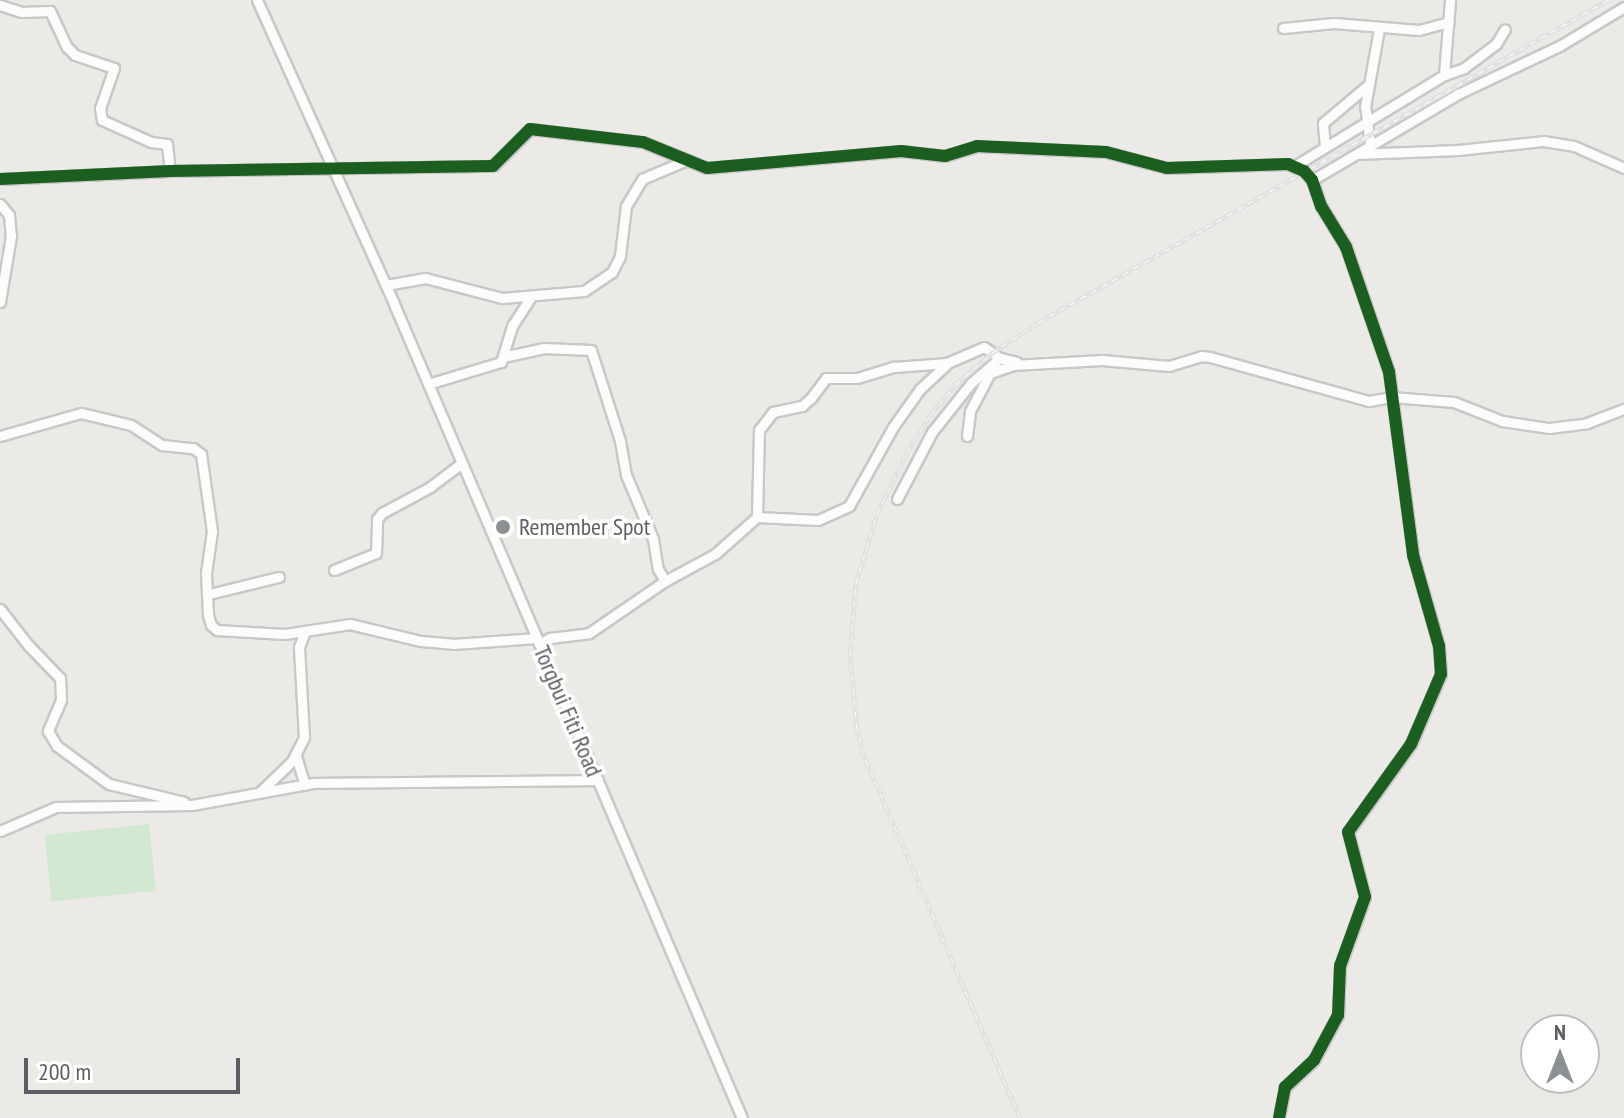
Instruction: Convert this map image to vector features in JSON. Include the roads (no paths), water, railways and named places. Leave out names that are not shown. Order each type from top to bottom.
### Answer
[{"type":"street","name":"Torgbui Fiti Road","points":[[257,0],[386,285],[742,1118]]},
{"type":"street","points":[[1444,75],[1450,0]]},
{"type":"street","points":[[0,5],[22,12],[50,11],[67,47],[75,55],[114,68],[100,108],[102,120],[151,142],[167,144],[170,171]]},
{"type":"street","points":[[1312,180],[1458,94],[1561,45],[1624,7]]},
{"type":"street","points":[[1283,28],[1334,23],[1419,30],[1449,22]]},
{"type":"street","points":[[1370,145],[1366,123],[1367,86],[1379,29]]},
{"type":"street","points":[[0,179],[170,171],[334,171],[493,166],[530,129],[643,142],[707,168],[901,151],[945,156],[977,146],[1106,152],[1167,168],[1296,165],[1444,75],[1483,55],[1496,44],[1505,29]]},
{"type":"street","points":[[1325,147],[1323,123],[1367,86]]},
{"type":"street","points":[[1353,155],[1458,150],[1543,141],[1574,146],[1624,168]]},
{"type":"street","points":[[386,285],[425,278],[502,298],[570,295],[600,283],[612,272],[620,256],[624,218],[631,194],[653,172],[677,167],[687,160]]},
{"type":"street","points":[[1279,1118],[1285,1087],[1314,1060],[1338,1015],[1340,966],[1365,897],[1348,832],[1411,744],[1441,674],[1439,646],[1413,555],[1389,372],[1346,247],[1321,206],[1312,180],[1296,165]]},
{"type":"street","points":[[0,204],[9,215],[11,236],[0,302]]},
{"type":"street","points":[[428,384],[495,365],[503,357],[512,326],[531,297]]},
{"type":"street","points":[[757,517],[759,430],[773,412],[802,406],[826,378],[857,378],[894,367],[947,363],[984,347],[1000,358],[1024,365]]},
{"type":"street","points":[[503,357],[544,348],[591,350],[620,441],[626,475],[653,539],[658,569],[665,581]]},
{"type":"street","points":[[967,436],[970,411],[990,373],[1024,365],[1120,360],[1169,366],[1201,356],[1369,401],[1391,397],[1454,402],[1502,421],[1549,428],[1587,423],[1624,409]]},
{"type":"street","points":[[897,499],[932,432],[971,383],[1000,358]]},
{"type":"street","points":[[0,436],[81,413],[131,425],[162,445],[193,448],[201,454],[212,531],[206,573],[211,625],[217,630],[285,634],[350,624],[421,641],[453,644],[538,641],[589,633],[665,581],[715,554],[757,517],[818,520],[849,506],[893,427],[920,389],[947,363]]},
{"type":"street","points":[[334,570],[376,553],[377,519],[382,513],[430,487],[462,463]]},
{"type":"street","points":[[209,594],[279,577]]},
{"type":"street","points":[[0,609],[28,645],[60,678],[61,700],[48,731],[57,746],[109,784],[192,805]]},
{"type":"street","points":[[259,793],[296,756],[304,737],[299,647],[305,631]]},
{"type":"street","points":[[285,634],[299,647]]},
{"type":"street","points":[[296,756],[305,785]]},
{"type":"street","points":[[0,831],[56,807],[192,805],[305,785],[598,780]]},
{"type":"railway","points":[[1020,1118],[863,754],[857,729],[850,655],[856,583],[877,514],[907,452],[931,414],[956,384],[992,353],[1039,322],[1608,0]]},
{"type":"place","name":"Remember Spot","points":[[503,527]]}]
